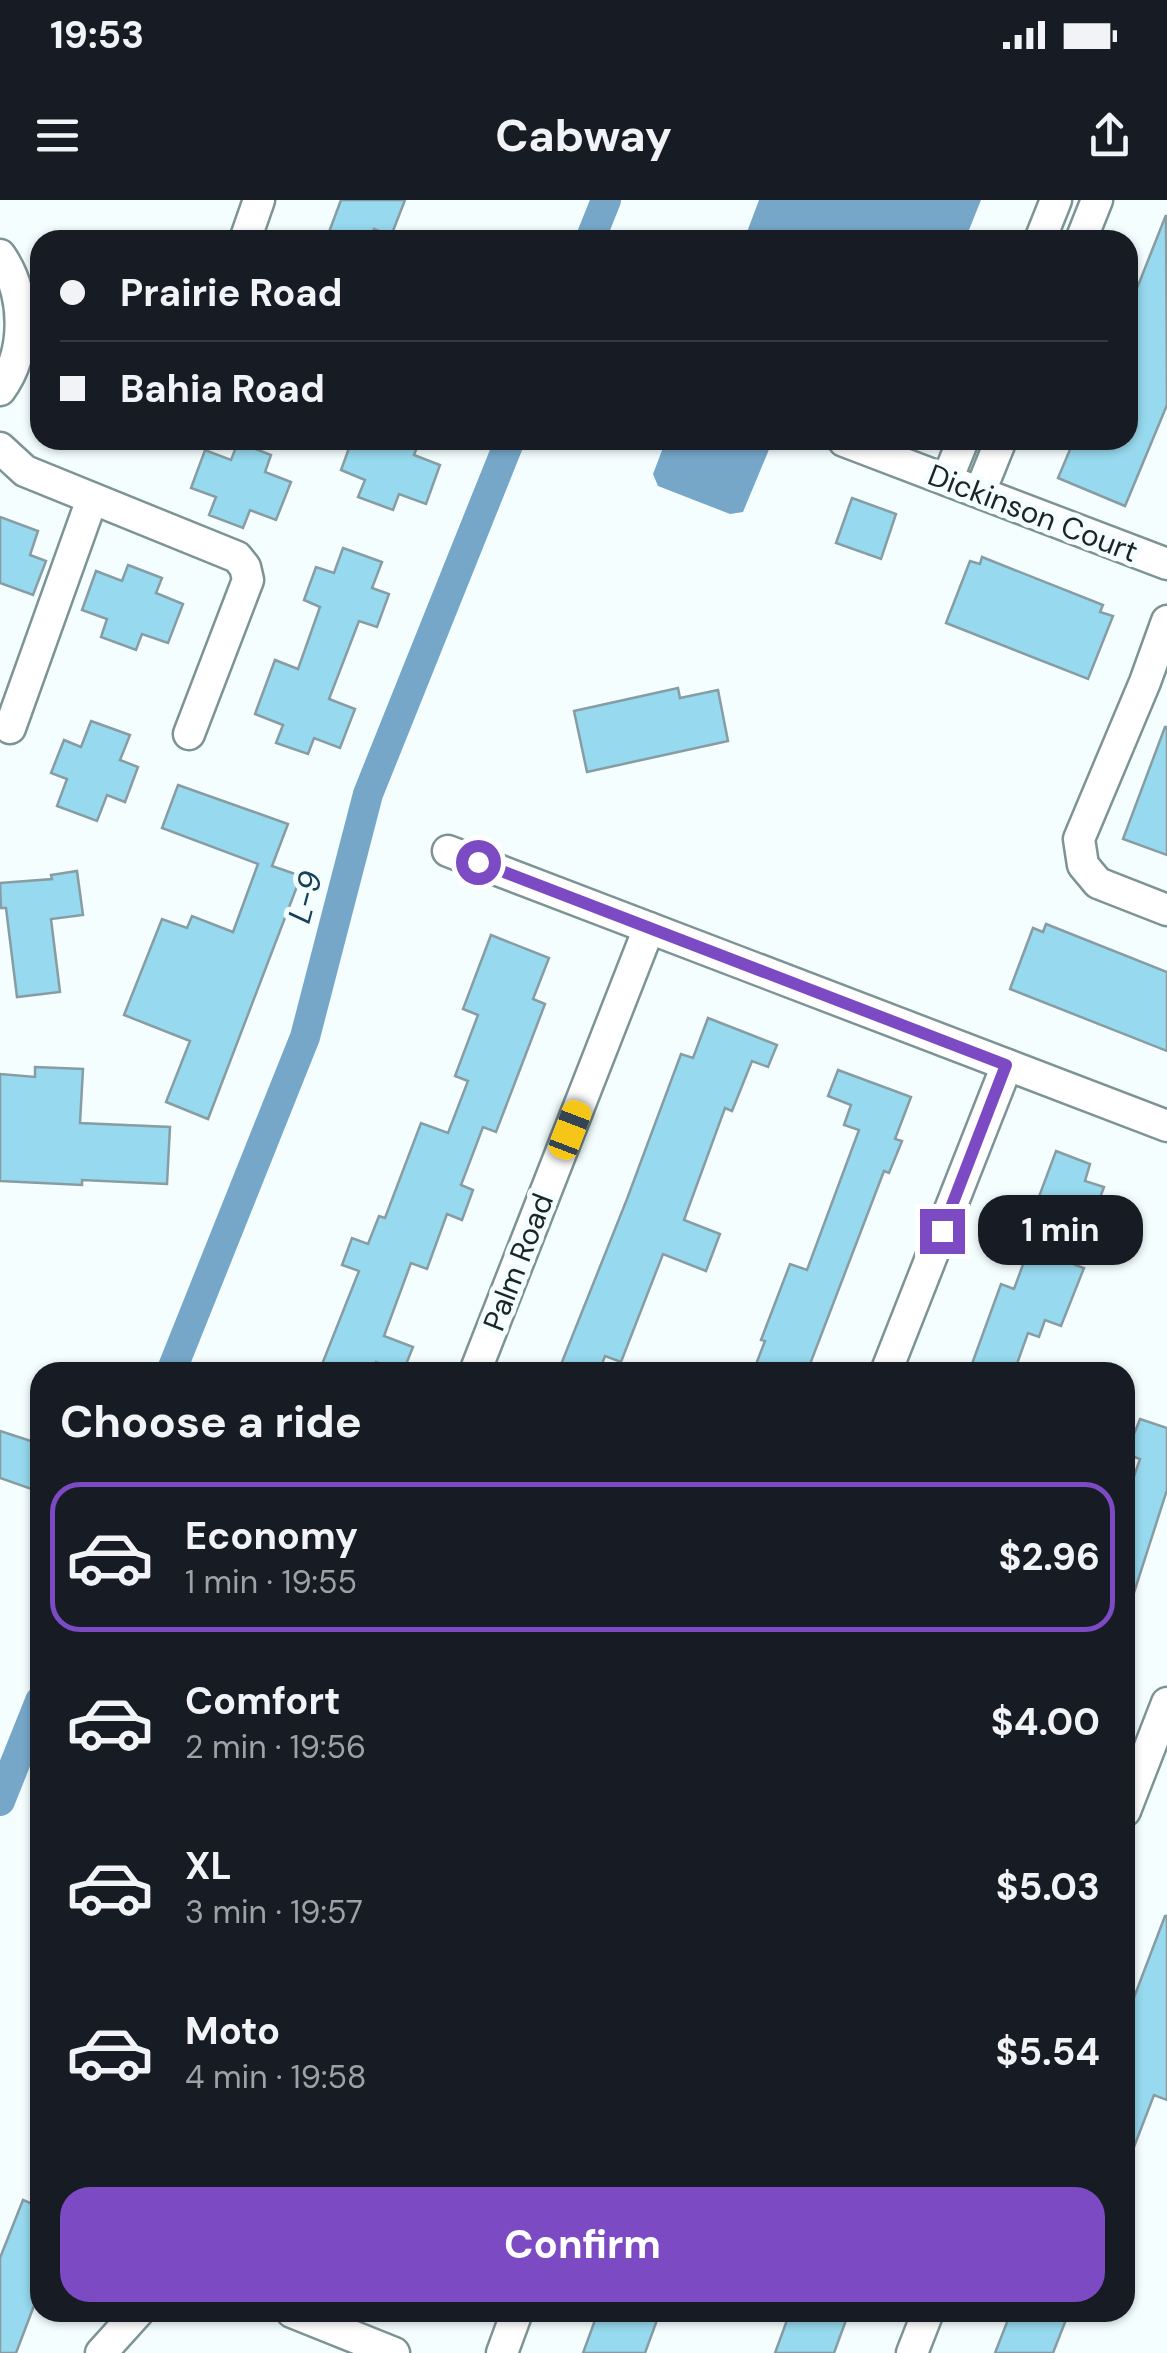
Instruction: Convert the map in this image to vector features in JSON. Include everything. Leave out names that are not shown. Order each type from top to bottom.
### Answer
[{"type":"street","points":[[248,230],[260,200]]},
{"type":"street","points":[[1044,230],[1056,200]]},
{"type":"street","points":[[1085,230],[1097,200]]},
{"type":"street","points":[[0,255],[30,320],[14,366],[0,390]]},
{"type":"street","points":[[0,448],[25,470],[237,557],[245,567],[248,580],[189,734]]},
{"type":"street","name":"Dickinson Court","points":[[868,450],[1167,564]]},
{"type":"street","points":[[948,480],[959,450]]},
{"type":"street","points":[[980,492],[997,450]]},
{"type":"street","points":[[10,728],[92,499]]},
{"type":"street","points":[[1167,621],[1079,840],[1083,864],[1098,883],[1167,910]]},
{"type":"street","points":[[448,851],[1167,1126]]},
{"type":"street","name":"Palm Road","points":[[479,1362],[649,928]]},
{"type":"street","points":[[890,1362],[1006,1065]]},
{"type":"street","points":[[1135,1785],[1167,1704]]},
{"type":"street","points":[[101,2353],[129,2322]]},
{"type":"street","points":[[317,2322],[394,2353]]},
{"type":"street","points":[[502,2353],[514,2322]]},
{"type":"street","points":[[912,2353],[924,2322]]},
{"type":"water","points":[[759,200],[981,200],[969,230],[748,230]]},
{"type":"water","points":[[662,450],[769,450],[743,512],[730,514],[658,486],[653,474]]},
{"type":"building","points":[[341,200],[405,200],[393,230],[330,230]]},
{"type":"building","points":[[1166,215],[1167,405],[1125,506],[1058,478],[1070,450],[1138,450],[1138,286]]},
{"type":"building","points":[[205,450],[231,460],[235,450],[258,450],[271,455],[265,472],[291,482],[276,520],[250,510],[243,528],[209,515],[216,497],[191,488]]},
{"type":"building","points":[[348,450],[416,450],[414,455],[440,465],[426,504],[399,494],[393,510],[358,497],[365,480],[341,470]]},
{"type":"building","points":[[852,498],[896,514],[881,559],[836,543]]},
{"type":"building","points":[[0,517],[38,531],[30,555],[46,561],[33,595],[0,583]]},
{"type":"building","points":[[343,548],[382,562],[372,588],[389,594],[377,627],[359,621],[329,699],[355,709],[340,748],[314,738],[308,754],[276,743],[283,725],[255,714],[275,660],[298,669],[320,607],[304,600],[316,567],[334,573]]},
{"type":"building","points":[[982,557],[1103,605],[1100,612],[1113,616],[1088,679],[946,623],[970,561],[980,564]]},
{"type":"building","points":[[128,565],[162,578],[156,593],[183,604],[168,643],[142,634],[136,650],[101,637],[107,619],[82,610],[96,571],[122,581]]},
{"type":"building","points":[[678,688],[680,698],[718,690],[728,741],[587,772],[574,711]]},
{"type":"building","points":[[91,721],[130,735],[120,760],[138,767],[125,802],[107,795],[97,821],[57,806],[67,779],[51,773],[64,740],[81,747]]},
{"type":"building","points":[[1167,727],[1167,855],[1123,839]]},
{"type":"building","points":[[178,785],[288,824],[272,866],[301,876],[208,1119],[166,1102],[190,1041],[124,1015],[162,919],[187,928],[192,916],[233,932],[258,864],[162,828]]},
{"type":"building","points":[[77,871],[83,915],[51,919],[60,992],[17,997],[0,883],[52,879],[51,875]]},
{"type":"building","points":[[1046,924],[1167,972],[1167,1051],[1010,989],[1033,928],[1043,932]]},
{"type":"building","points":[[491,935],[549,958],[533,999],[545,1004],[496,1132],[483,1127],[461,1185],[473,1190],[462,1220],[447,1214],[427,1269],[411,1263],[384,1336],[413,1347],[407,1362],[323,1362],[359,1271],[342,1265],[352,1238],[368,1244],[379,1216],[385,1218],[421,1123],[448,1133],[468,1081],[455,1076],[478,1015],[463,1009]]},
{"type":"building","points":[[708,1018],[777,1045],[768,1067],[752,1061],[732,1111],[725,1108],[684,1220],[720,1234],[706,1271],[663,1254],[621,1362],[605,1356],[603,1362],[562,1362],[681,1054],[693,1058]]},
{"type":"building","points":[[35,1067],[83,1069],[80,1123],[170,1127],[167,1184],[0,1181],[0,1074],[35,1077]]},
{"type":"building","points":[[838,1070],[911,1097],[895,1139],[902,1141],[889,1173],[884,1171],[811,1362],[757,1362],[765,1341],[761,1340],[790,1264],[807,1270],[859,1130],[844,1125],[851,1105],[828,1096]]},
{"type":"building","points":[[1056,1151],[1090,1164],[1085,1181],[1104,1187],[1075,1265],[1084,1268],[1061,1326],[1045,1320],[1039,1337],[1028,1333],[1018,1362],[973,1362],[1001,1284],[1014,1289],[1036,1229],[1028,1226]]},
{"type":"building","points":[[1140,1419],[1167,1428],[1167,1490],[1135,1589],[1135,1473],[1140,1459],[1135,1457],[1135,1432]]},
{"type":"building","points":[[0,1431],[30,1441],[30,1488],[0,1478]]},
{"type":"building","points":[[1167,1916],[1167,2100],[1154,2095],[1135,2144],[1135,1995]]},
{"type":"building","points":[[23,2200],[30,2203],[30,2316],[16,2353],[0,2353],[0,2258]]},
{"type":"building","points":[[594,2322],[656,2322],[645,2353],[583,2353]]},
{"type":"building","points":[[786,2322],[845,2322],[834,2353],[775,2353]]},
{"type":"building","points":[[1007,2322],[1065,2322],[1053,2353],[995,2353]]},
{"type":"waterway","name":"L-9","points":[[594,230],[606,200]]},
{"type":"waterway","name":"L-9","points":[[175,1362],[305,1037],[368,794],[506,450]]},
{"type":"waterway","name":"L-9","points":[[0,1801],[30,1726]]},
{"type":"route","points":[[478,862],[1006,1065],[942,1231]]}]
